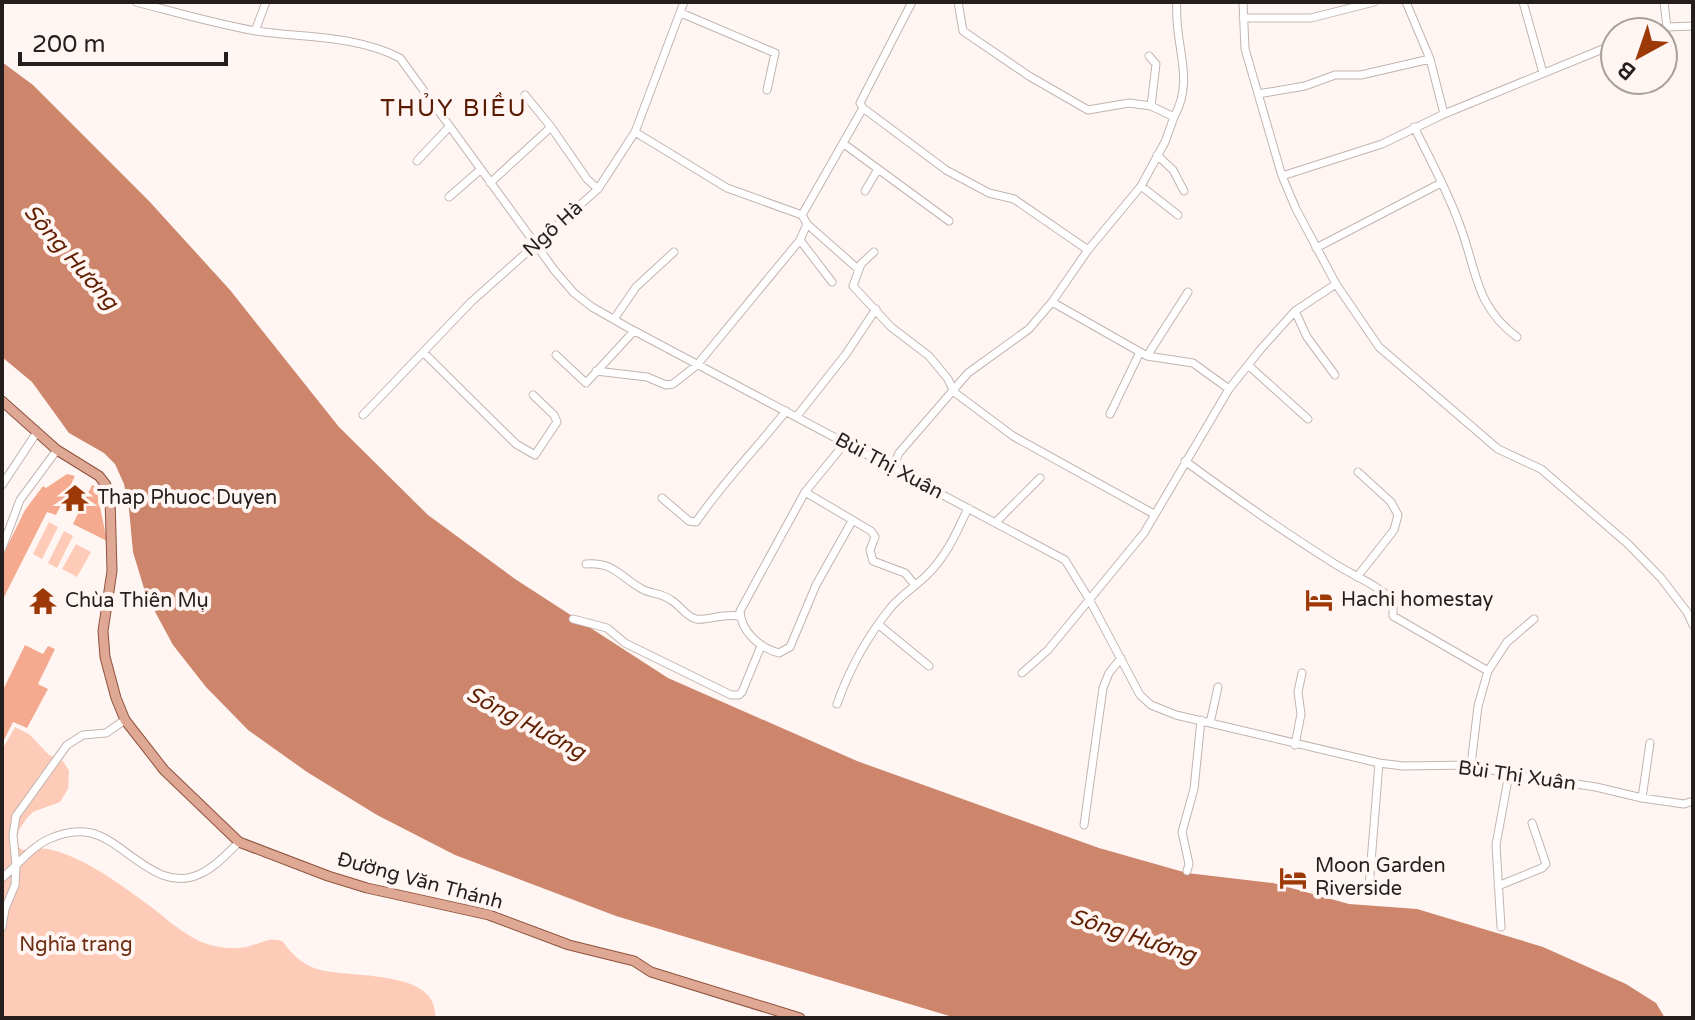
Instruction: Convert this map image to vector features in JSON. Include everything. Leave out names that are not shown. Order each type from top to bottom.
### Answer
[{"type":"main road","points":[[2,401],[57,450]]},
{"type":"main road","name":"Đường Văn Thánh","points":[[57,450],[99,476],[110,497],[112,576],[103,631],[109,679],[125,720],[164,770],[239,842],[328,876],[367,888],[489,915],[569,945],[634,961],[651,972],[800,1018]]},
{"type":"street","name":"Bùi Thị Xuân","points":[[136,2],[255,31],[353,42],[383,49],[400,58],[535,245],[574,293],[634,331],[1065,560],[1140,695],[1151,705],[1176,715],[1379,763],[1403,766],[1471,765],[1642,798],[1684,804],[1693,801]]},
{"type":"street","points":[[255,31],[266,2]]},
{"type":"street","name":"Ngô Hà","points":[[363,415],[471,302],[598,189],[635,132],[684,2]]},
{"type":"street","points":[[912,2],[860,103],[863,108],[946,170],[989,193],[1014,199],[1088,250]]},
{"type":"street","points":[[958,2],[963,31],[1029,76],[1088,110],[1129,103],[1151,106],[1174,117]]},
{"type":"street","points":[[892,469],[899,453],[968,373],[1029,329],[1141,186],[1181,106],[1185,85],[1177,31],[1177,2]]},
{"type":"street","points":[[1243,2],[1245,49],[1282,176],[1336,284],[1379,347],[1498,449],[1541,469],[1628,544],[1661,578],[1693,625]]},
{"type":"street","points":[[1243,18],[1311,18],[1374,2]]},
{"type":"street","points":[[1406,2],[1430,59],[1444,114]]},
{"type":"street","points":[[1523,2],[1532,25],[1535,51],[1543,73]]},
{"type":"street","points":[[681,13],[775,53],[767,90]]},
{"type":"street","points":[[1282,176],[1382,144],[1444,114],[1599,50]]},
{"type":"street","points":[[1149,56],[1156,64],[1151,106]]},
{"type":"street","points":[[1258,94],[1305,86],[1326,77],[1361,75],[1430,59]]},
{"type":"street","points":[[525,95],[587,179],[598,189]]},
{"type":"street","points":[[802,215],[863,108]]},
{"type":"street","points":[[417,161],[449,127]]},
{"type":"street","points":[[490,183],[551,127]]},
{"type":"street","points":[[1414,127],[1459,222],[1479,290],[1492,313],[1517,337]]},
{"type":"street","points":[[635,132],[727,188],[802,215],[807,224],[858,269]]},
{"type":"street","points":[[844,144],[949,221]]},
{"type":"street","points":[[1157,155],[1173,170],[1184,191]]},
{"type":"street","points":[[865,191],[878,169]]},
{"type":"street","points":[[449,197],[480,170]]},
{"type":"street","points":[[1316,248],[1441,183]]},
{"type":"street","points":[[1141,186],[1178,215]]},
{"type":"street","points":[[596,371],[647,377],[666,385],[673,384],[697,365],[800,240],[807,224]]},
{"type":"street","points":[[800,240],[832,282]]},
{"type":"street","points":[[614,319],[636,287],[674,252]]},
{"type":"street","points":[[874,252],[858,269],[853,286],[891,327],[929,356],[954,392],[1013,436],[1154,514]]},
{"type":"street","points":[[1022,673],[1048,650],[1144,533],[1229,389],[1248,365],[1295,311],[1336,284]]},
{"type":"street","points":[[1110,414],[1144,354],[1188,292]]},
{"type":"street","points":[[1052,302],[1144,354],[1193,363],[1229,389]]},
{"type":"street","points":[[797,416],[846,354],[876,309]]},
{"type":"street","points":[[1295,311],[1307,337],[1335,375]]},
{"type":"street","points":[[556,355],[584,383],[634,331]]},
{"type":"street","points":[[424,353],[516,444],[535,455],[557,422],[554,415],[533,395]]},
{"type":"street","points":[[1248,365],[1308,419]]},
{"type":"street","points":[[662,498],[689,521],[696,522],[725,481],[786,411]]},
{"type":"street","points":[[2,485],[37,432]]},
{"type":"street","points":[[845,443],[805,492],[743,604],[739,616],[761,646],[779,653],[790,647],[816,585],[852,521]]},
{"type":"street","points":[[2,548],[20,500],[57,450]]},
{"type":"street","points":[[1185,461],[1239,501],[1387,594],[1393,601],[1393,616],[1488,671]]},
{"type":"street","points":[[1357,577],[1394,530],[1398,515],[1391,502],[1358,472]]},
{"type":"street","points":[[996,522],[1040,478]]},
{"type":"street","points":[[805,492],[874,534],[870,550],[873,561],[905,573],[915,585]]},
{"type":"street","points":[[837,704],[848,676],[892,605],[951,546],[968,508]]},
{"type":"street","points":[[586,564],[598,563],[617,570],[642,589],[668,597],[696,619],[718,614],[739,616]]},
{"type":"street","points":[[573,619],[607,628],[625,643],[731,695],[742,692],[761,646]]},
{"type":"street","points":[[1471,765],[1478,706],[1488,671],[1507,642],[1534,619]]},
{"type":"street","points":[[879,625],[929,666]]},
{"type":"street","points":[[1084,825],[1103,688],[1109,673],[1121,658]]},
{"type":"street","points":[[1295,745],[1301,714],[1298,692],[1302,673]]},
{"type":"street","points":[[1210,723],[1218,687]]},
{"type":"street","points":[[2,927],[5,909],[15,885],[13,835],[16,816],[67,745],[83,735],[106,733],[125,720]]},
{"type":"street","points":[[1187,871],[1189,864],[1182,832],[1194,789],[1201,720]]},
{"type":"street","points":[[1642,798],[1650,743]]},
{"type":"street","points":[[1369,887],[1379,763]]},
{"type":"street","points":[[1501,927],[1496,845],[1509,774]]},
{"type":"street","points":[[1498,886],[1546,864],[1532,823]]},
{"type":"street","points":[[2,878],[37,846],[73,832],[93,833],[147,868],[168,876],[200,874],[239,842]]},
{"type":"green space","points":[[49,522],[58,527],[42,559],[33,554]]},
{"type":"green space","points":[[64,531],[73,536],[57,568],[48,563]]},
{"type":"green space","points":[[76,544],[91,552],[77,577],[62,569]]},
{"type":"green space","name":"Nghĩa trang","points":[[15,727],[29,734],[49,755],[63,761],[69,771],[68,789],[60,802],[33,812],[19,830],[16,844],[22,850],[47,849],[83,862],[199,941],[233,948],[271,940],[282,941],[299,959],[315,968],[409,983],[423,991],[433,1002],[435,1018],[2,1018],[2,750]]},
{"type":"shaded area","points":[[67,474],[75,476],[56,515],[47,512],[2,601],[2,557],[25,510],[43,486],[46,488]]},
{"type":"shaded area","points":[[92,485],[96,487],[107,541],[73,524]]},
{"type":"shaded area","points":[[25,645],[43,654],[48,646],[55,649],[38,684],[48,689],[27,728],[13,722],[2,744],[2,692]]},
{"type":"water","name":"Sông Hương","points":[[2,62],[33,85],[149,201],[230,290],[339,427],[428,515],[515,579],[668,678],[857,761],[1099,848],[1187,873],[1273,883],[1349,904],[1417,909],[1543,947],[1626,984],[1656,1003],[1665,1018],[956,1018],[616,916],[455,855],[377,815],[307,772],[248,730],[206,687],[173,645],[146,595],[133,552],[124,484],[115,464],[104,453],[69,433],[32,382],[2,357]]},
{"type":"place","name":"Thap Phuoc Duyen","points":[[75,498]]},
{"type":"place","name":"Hachi homestay","points":[[1319,600]]},
{"type":"place","name":"Chùa Thiên Mụ","points":[[43,601]]},
{"type":"place","name":"Moon Garden Riverside","points":[[1293,878]]},
{"type":"district","name":"THỦY BIỀU","points":[[454,108]]}]
